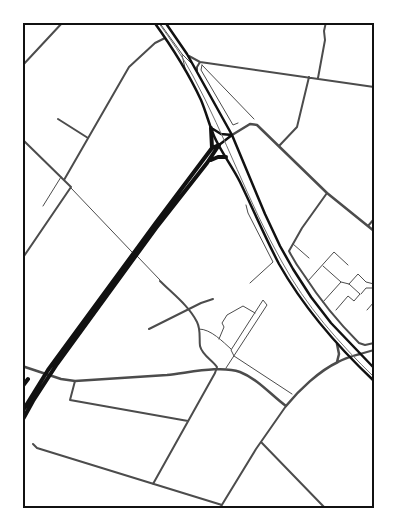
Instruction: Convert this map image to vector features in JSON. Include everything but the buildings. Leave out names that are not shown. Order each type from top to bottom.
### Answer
[{"type":"highway","points":[[211,128],[212,148]]},
{"type":"highway","points":[[22,412],[48,370],[155,224],[212,148],[219,145]]},
{"type":"highway","points":[[22,421],[57,364],[219,145]]},
{"type":"highway","points":[[207,163],[216,157],[226,157]]},
{"type":"highway","points":[[22,387],[28,379]]},
{"type":"main road","points":[[154,22],[188,74],[219,145],[240,182],[285,273],[305,304],[336,342],[374,381]]},
{"type":"main road","points":[[165,22],[189,56],[232,135],[265,214],[293,269],[331,323],[374,368]]},
{"type":"main road","points":[[211,128],[218,133],[232,135]]},
{"type":"main road","points":[[219,145],[232,135]]},
{"type":"street","points":[[22,66],[63,22]]},
{"type":"street","points":[[159,22],[194,67]]},
{"type":"street","points":[[318,78],[325,40],[326,22]]},
{"type":"street","points":[[64,180],[129,67],[155,43],[165,38]]},
{"type":"street","points":[[182,54],[188,74]]},
{"type":"street","points":[[189,56],[200,62],[374,86]]},
{"type":"street","points":[[197,72],[200,62]]},
{"type":"street","points":[[238,123],[233,124],[201,70],[202,64],[254,119]]},
{"type":"street","points":[[279,146],[297,127],[309,77]]},
{"type":"street","points":[[58,119],[88,138]]},
{"type":"street","points":[[232,135],[250,124],[260,128],[326,193],[374,231]]},
{"type":"street","points":[[22,139],[71,187],[188,309],[198,323],[201,349],[216,366],[217,370]]},
{"type":"street","points":[[373,162],[374,155]]},
{"type":"street","points":[[43,206],[61,177]]},
{"type":"street","points":[[22,259],[71,187]]},
{"type":"street","points":[[326,193],[289,251],[308,281],[341,325],[359,343],[365,345],[374,343]]},
{"type":"street","points":[[246,205],[248,213],[273,262],[250,283]]},
{"type":"street","points":[[368,226],[374,219]]},
{"type":"street","points":[[293,243],[309,258]]},
{"type":"street","points":[[308,281],[334,252],[348,265]]},
{"type":"street","points":[[322,265],[341,282],[349,284],[360,294]]},
{"type":"street","points":[[349,284],[358,274],[366,282],[374,284]]},
{"type":"street","points":[[323,302],[341,282]]},
{"type":"street","points":[[336,310],[348,296],[354,301],[366,288],[374,288]]},
{"type":"street","points":[[149,329],[188,309],[213,299]]},
{"type":"street","points":[[226,369],[267,305],[263,300],[231,350]]},
{"type":"street","points":[[367,310],[374,302]]},
{"type":"street","points":[[219,339],[224,327],[222,322],[228,315],[243,306],[255,313]]},
{"type":"street","points":[[199,329],[206,330],[219,339],[231,350],[234,356],[292,394]]},
{"type":"street","points":[[336,342],[339,348],[337,362]]},
{"type":"street","points":[[220,508],[286,406],[318,375],[337,362],[374,350]]},
{"type":"street","points":[[22,366],[68,381],[155,376],[226,369],[239,372],[250,378],[286,406]]},
{"type":"street","points":[[153,484],[217,370]]},
{"type":"street","points":[[75,381],[70,400],[188,421]]},
{"type":"street","points":[[261,442],[325,508]]},
{"type":"street","points":[[33,444],[37,448],[222,505]]},
{"type":"tram line","points":[[158,22],[181,55],[205,99],[258,216],[291,278],[312,309],[348,351],[374,377]]}]
